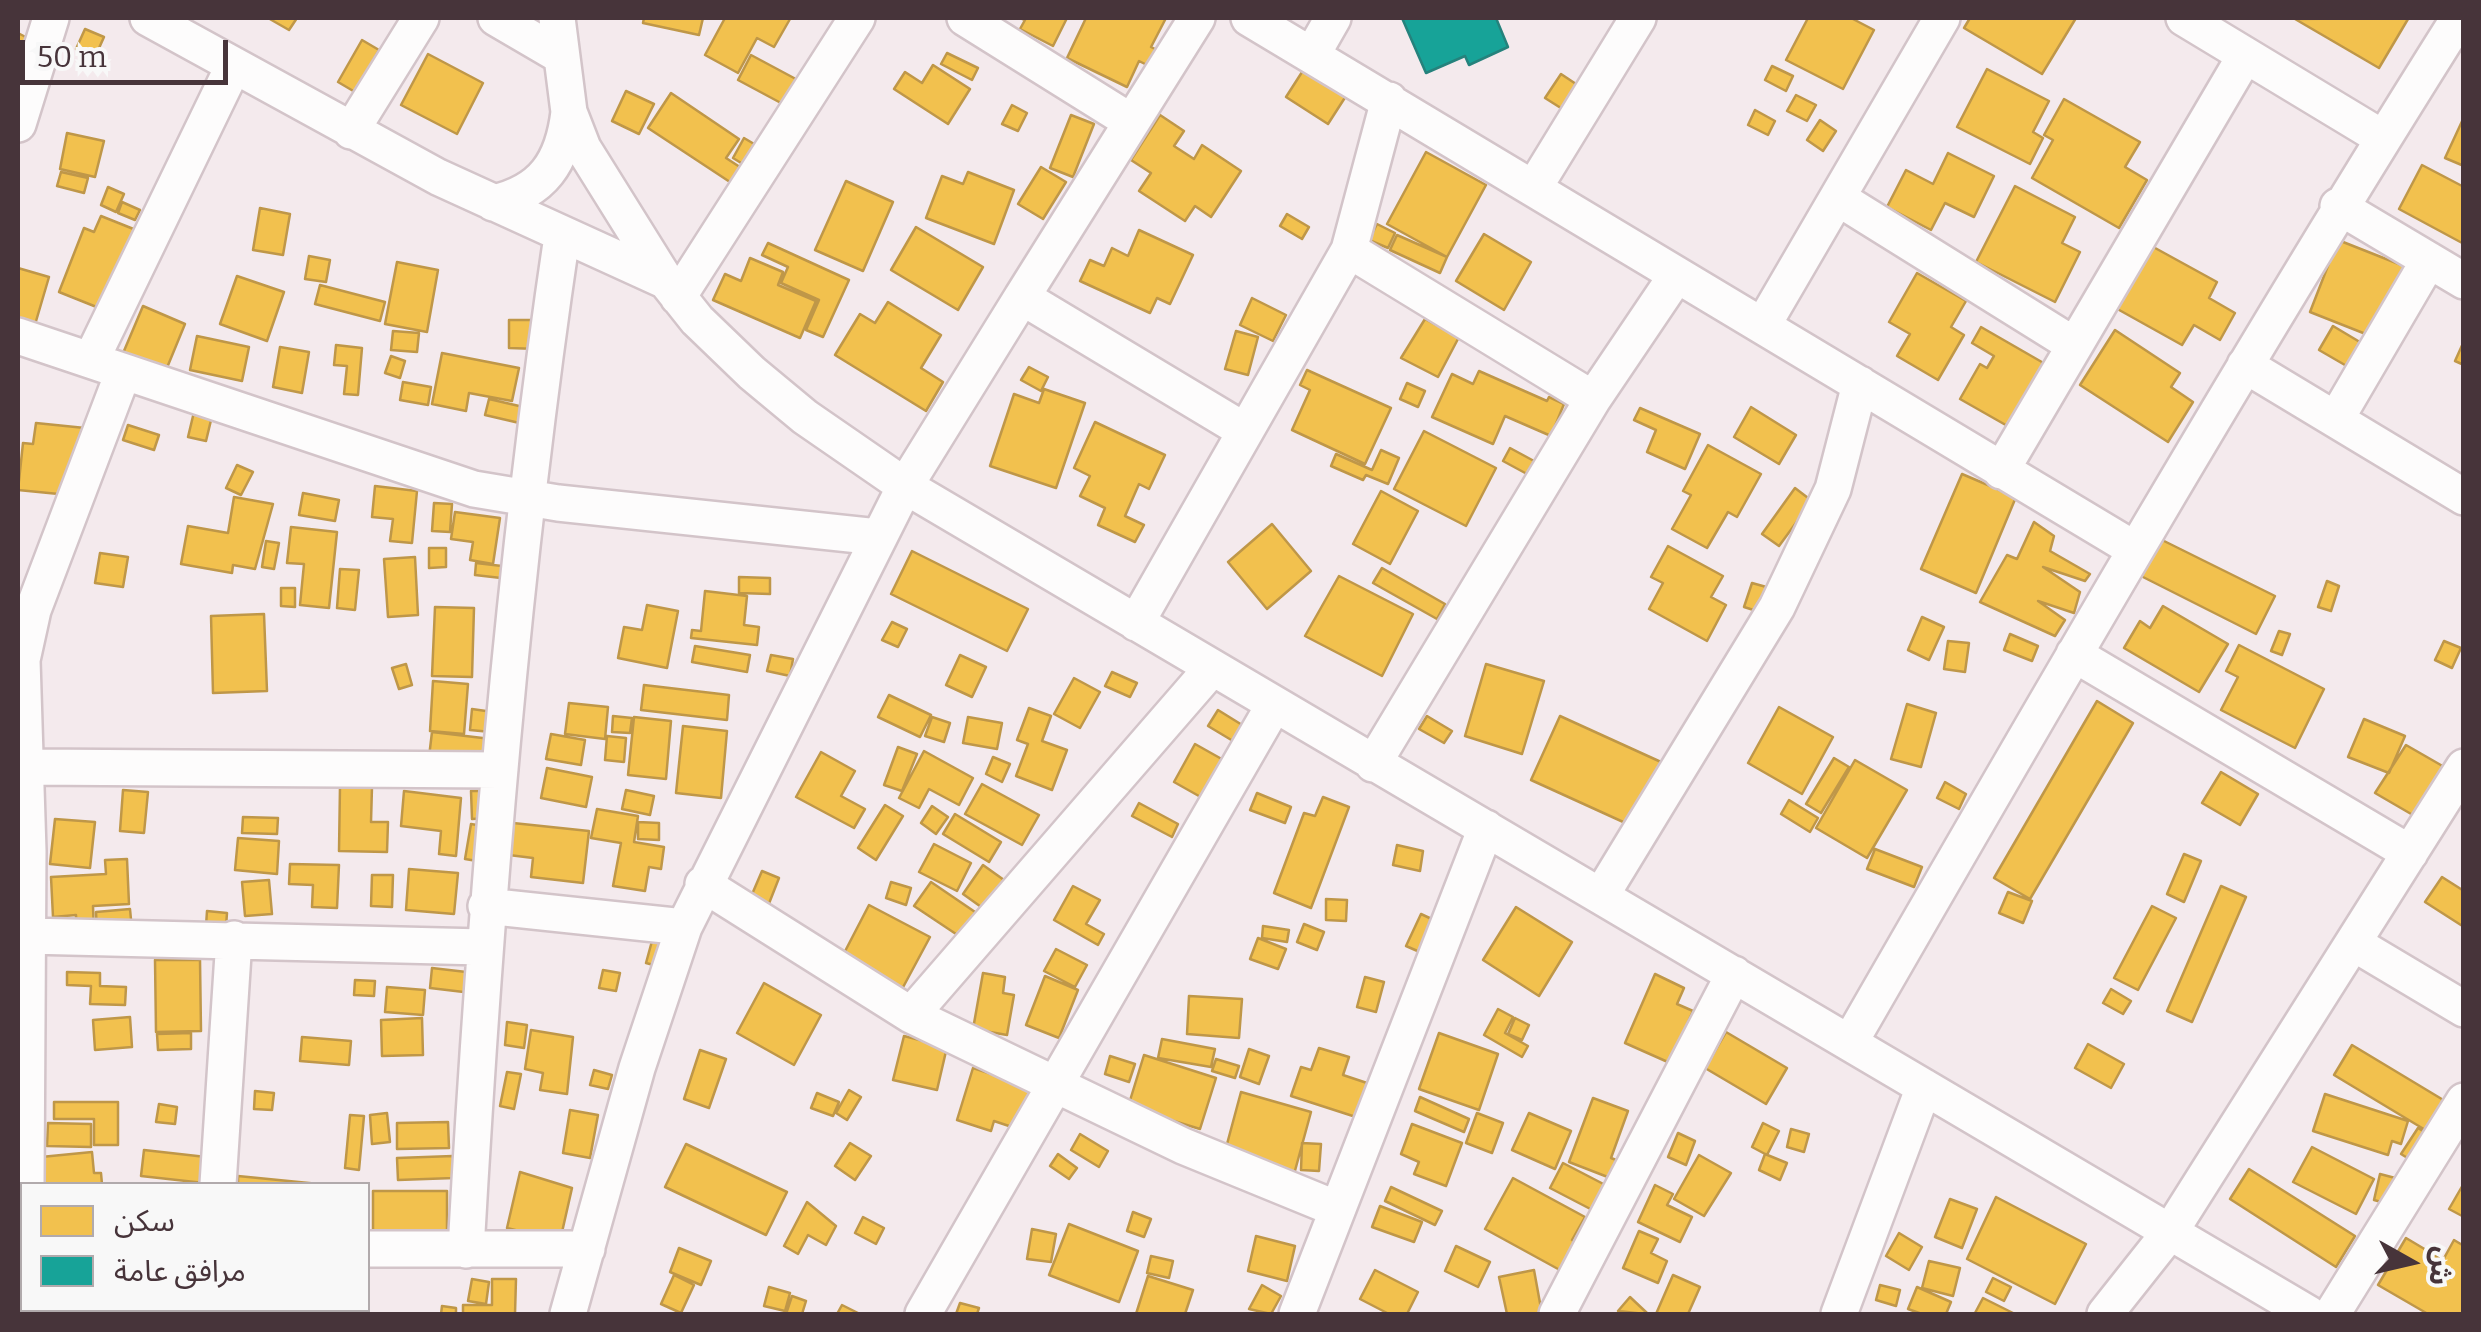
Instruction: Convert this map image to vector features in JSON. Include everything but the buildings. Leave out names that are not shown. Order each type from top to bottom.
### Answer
[{"type":"street","points":[[18,124],[52,18]]},
{"type":"street","points":[[351,131],[421,18]]},
{"type":"street","points":[[496,18],[560,56]]},
{"type":"street","points":[[493,203],[521,196],[545,178],[566,140],[569,112],[557,18]]},
{"type":"street","points":[[672,289],[858,18]]},
{"type":"street","points":[[965,18],[1130,121]]},
{"type":"street","points":[[568,1314],[642,1050],[684,927],[703,884],[904,486],[1196,18]]},
{"type":"street","points":[[1249,18],[1536,186],[1676,276],[1763,324],[2001,472],[2134,549]]},
{"type":"street","points":[[1313,53],[1333,18]]},
{"type":"street","points":[[1536,186],[1638,18]]},
{"type":"street","points":[[1763,324],[1942,18]]},
{"type":"street","points":[[2184,18],[2381,137]]},
{"type":"street","points":[[1850,1042],[2134,549],[2338,206],[2459,18]]},
{"type":"street","points":[[160,21],[233,68],[351,131],[672,289]]},
{"type":"street","points":[[2001,472],[2245,56]]},
{"type":"street","points":[[26,1182],[22,1108],[28,936],[22,851],[26,636],[107,366],[233,68]]},
{"type":"street","points":[[1136,623],[1349,250],[1389,100]]},
{"type":"street","points":[[569,112],[601,182],[672,289],[752,373],[805,417],[904,486],[2309,1314]]},
{"type":"street","points":[[1838,198],[2074,345]]},
{"type":"street","points":[[2336,420],[2454,272],[2338,206]]},
{"type":"street","points":[[466,1250],[486,906],[527,498],[562,236]]},
{"type":"street","points":[[1349,250],[1593,399]]},
{"type":"street","points":[[1374,764],[1593,399],[1676,276]]},
{"type":"street","points":[[1022,297],[1245,431]]},
{"type":"street","points":[[18,336],[474,490],[878,537]]},
{"type":"street","points":[[2245,365],[2464,497]]},
{"type":"street","points":[[1602,894],[1777,607],[1833,489],[1860,384]]},
{"type":"street","points":[[2074,654],[2410,853]]},
{"type":"street","points":[[912,1014],[1212,668]]},
{"type":"street","points":[[923,1314],[1274,705]]},
{"type":"street","points":[[26,767],[500,770]]},
{"type":"street","points":[[2106,1314],[2170,1232],[2464,767]]},
{"type":"street","points":[[1302,1312],[1337,1210],[1486,828]]},
{"type":"street","points":[[703,884],[912,1014],[1183,1146],[1337,1210]]},
{"type":"street","points":[[486,906],[684,927]]},
{"type":"street","points":[[28,936],[483,947]]},
{"type":"street","points":[[218,1182],[234,939]]},
{"type":"street","points":[[2355,944],[2464,1009]]},
{"type":"street","points":[[1557,1314],[1734,974]]},
{"type":"street","points":[[1839,1314],[1924,1087]]},
{"type":"street","points":[[2332,1314],[2464,1101]]},
{"type":"street","points":[[370,1249],[587,1248]]}]
